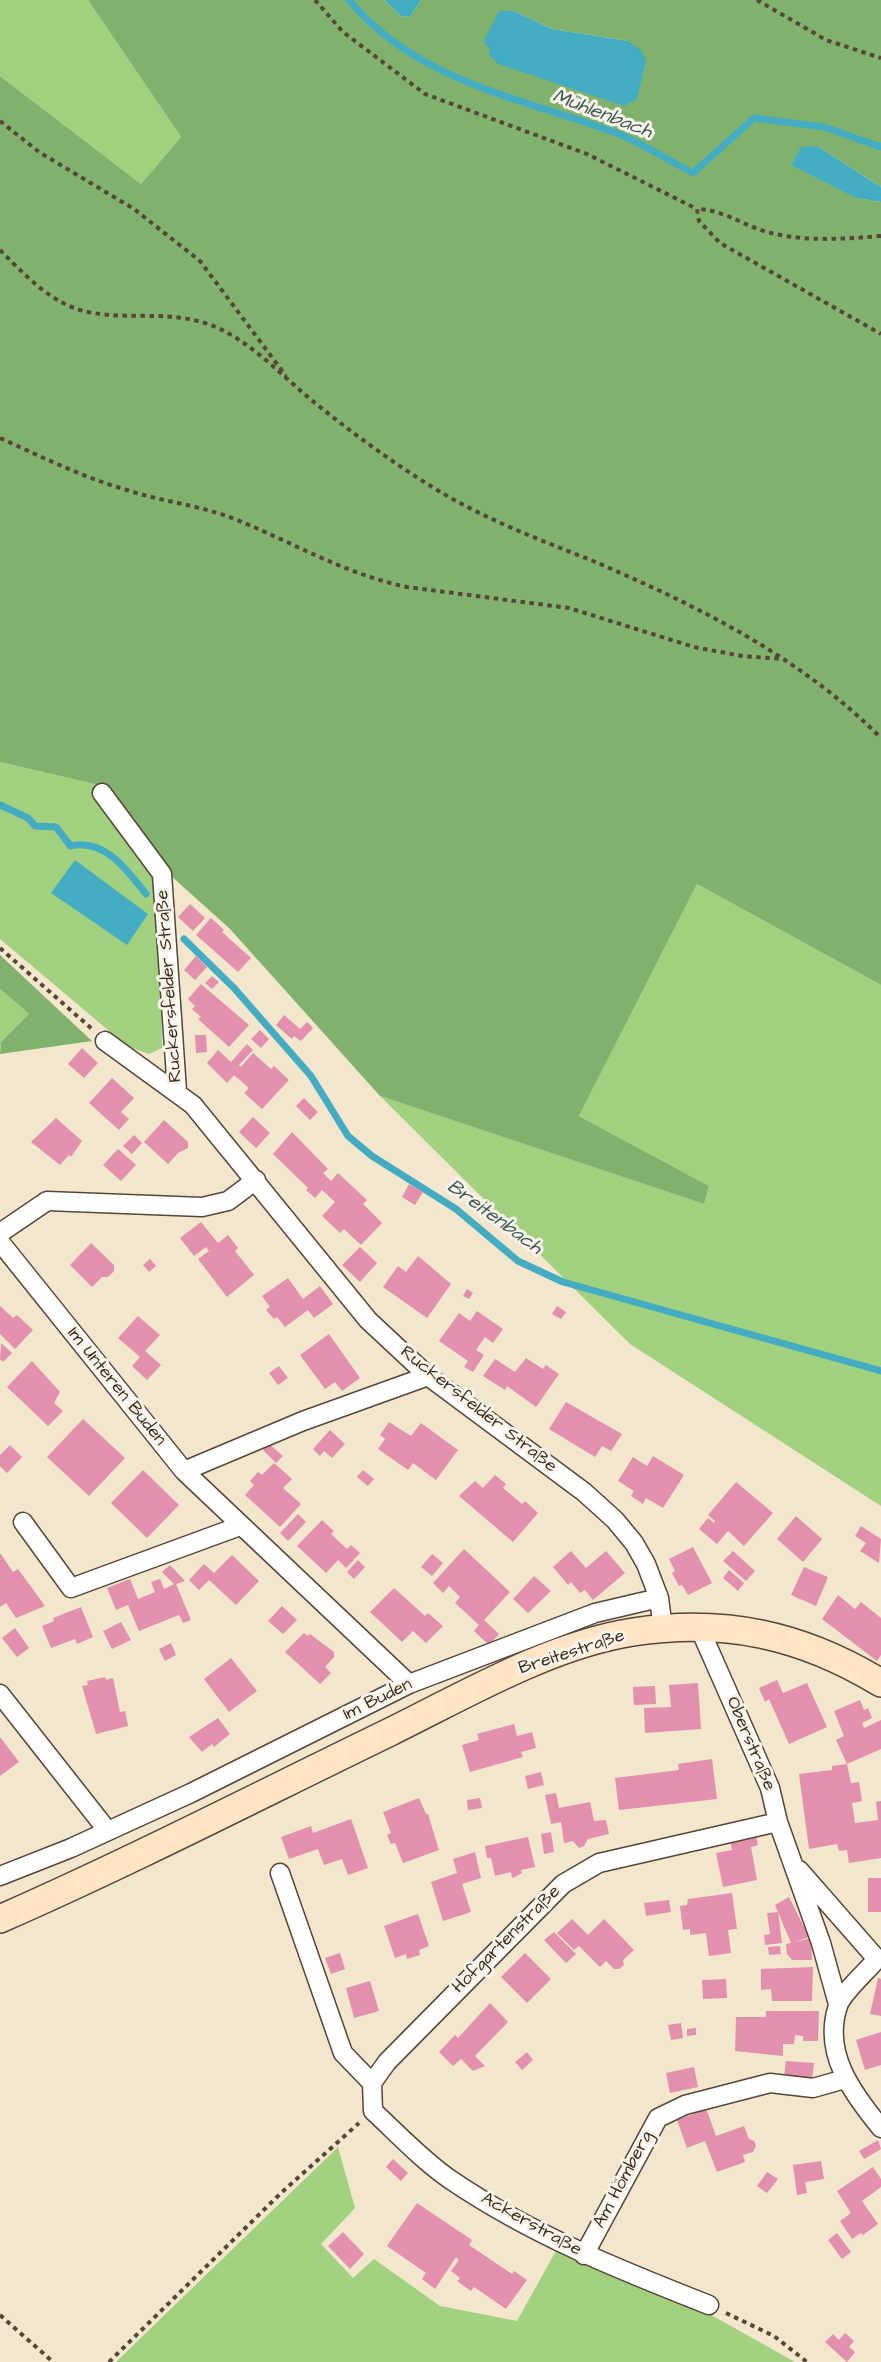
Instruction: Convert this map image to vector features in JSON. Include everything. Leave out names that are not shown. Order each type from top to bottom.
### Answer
[{"type":"street","name":"Ruckersfelder Straße","points":[[102,793],[162,874],[177,1091]]},
{"type":"street","name":"Ruckersfelder Straße","points":[[105,1041],[177,1091],[193,1105],[368,1320],[428,1376],[584,1492],[615,1520],[634,1543],[646,1564],[659,1598],[663,1629]]},
{"type":"street","points":[[0,1233],[46,1201],[202,1207],[228,1201],[256,1180]]},
{"type":"street","name":"Im Unteren Buden","points":[[0,1242],[183,1471],[409,1684]]},
{"type":"street","points":[[183,1471],[303,1421],[428,1376]]},
{"type":"street","points":[[23,1522],[71,1588],[240,1526]]},
{"type":"street","name":"Im Buden","points":[[0,1876],[71,1848],[191,1793],[409,1684],[595,1613],[659,1598]]},
{"type":"street","name":"Breitestraße","points":[[0,1919],[75,1886],[508,1674],[604,1638],[663,1629],[699,1627],[736,1629],[780,1637],[850,1665],[881,1683]]},
{"type":"street","name":"Oberstraße","points":[[699,1627],[770,1788],[778,1822],[794,1864],[838,2004]]},
{"type":"street","points":[[0,1694],[107,1830]]},
{"type":"street","name":"Hofgartenstraße","points":[[372,2083],[387,2062],[563,1884],[599,1863],[778,1822]]},
{"type":"street","name":"Oberstraße","points":[[794,1864],[879,1959]]},
{"type":"street","points":[[280,1873],[343,2053],[372,2083],[373,2111]]},
{"type":"street","points":[[879,1959],[838,2004],[834,2035],[845,2079],[852,2092],[881,2128]]},
{"type":"street","name":"Am Hömberg","points":[[584,2255],[658,2118],[685,2105],[770,2083],[813,2088],[845,2079]]},
{"type":"street","name":"Ackerstraße","points":[[373,2111],[449,2179],[511,2217],[584,2255],[709,2305]]},
{"type":"path","points":[[315,0],[343,32],[425,94],[587,154],[697,209],[708,209],[749,226],[789,237],[815,240],[881,236]]},
{"type":"path","points":[[758,0],[826,40],[881,58]]},
{"type":"path","points":[[0,121],[47,158],[134,209],[200,261],[292,384]]},
{"type":"path","points":[[697,209],[699,221],[720,243],[881,334]]},
{"type":"path","points":[[0,250],[33,280],[64,303],[98,313],[163,315],[197,321],[222,330],[243,342],[348,430],[433,488],[471,510],[694,607],[783,659],[826,689],[881,738]]},
{"type":"path","points":[[0,438],[70,471],[130,491],[208,509],[238,520],[324,561],[380,581],[407,587],[569,608],[694,647],[742,656],[783,659]]},
{"type":"path","points":[[0,948],[105,1041]]},
{"type":"path","points":[[109,2362],[282,2192],[373,2111]]},
{"type":"path","points":[[709,2305],[774,2336],[807,2362]]},
{"type":"path","points":[[0,2315],[53,2362]]},
{"type":"green space","points":[[0,0],[88,0],[181,137],[141,184],[0,76]]},
{"type":"green space","points":[[88,0],[384,0],[401,16],[410,17],[421,0],[881,0],[881,187],[817,146],[856,198],[881,202],[881,985],[697,884],[579,1116],[709,1186],[704,1204],[380,1096],[230,929],[169,874],[99,785],[0,762],[0,76],[141,184],[181,137]],"holes":[[[514,11],[552,29],[628,41],[491,48]]]},
{"type":"green space","points":[[0,762],[99,785],[159,876],[162,1048],[149,1054],[127,1046],[0,939]]},
{"type":"green space","points":[[697,884],[881,985],[881,1506],[630,1344],[380,1096],[704,1204],[709,1186],[579,1116]]},
{"type":"green space","points":[[0,955],[92,1041],[0,1054],[1,1042],[29,1014],[0,989]]},
{"type":"green space","points":[[0,989],[29,1014],[1,1042],[0,1050]]},
{"type":"green space","points":[[338,2147],[355,2208],[321,2244],[353,2278],[374,2259],[440,2306],[517,2321],[557,2249],[713,2316],[795,2362],[116,2362]]},
{"type":"water","points":[[384,0],[421,0],[410,17],[401,16]]},
{"type":"water","points":[[499,11],[514,11],[552,29],[628,41],[642,51],[646,61],[637,99],[624,106],[498,64],[489,55],[490,48],[485,45],[484,40]]},
{"type":"water","points":[[817,146],[881,187],[881,202],[856,198],[791,165],[801,147]]},
{"type":"water","points":[[75,860],[148,914],[127,945],[51,893]]},
{"type":"building","points":[[190,904],[205,918],[193,931],[178,917]]},
{"type":"building","points":[[211,918],[224,930],[222,932],[251,958],[238,972],[196,935]]},
{"type":"building","points":[[196,956],[207,967],[195,980],[184,970]]},
{"type":"building","points":[[212,976],[219,982],[212,989],[205,983]]},
{"type":"building","points":[[201,984],[249,1025],[229,1047],[198,1019],[201,1017],[192,1009],[195,1006],[188,999]]},
{"type":"building","points":[[284,1015],[300,1029],[307,1022],[313,1028],[301,1041],[294,1036],[292,1039],[276,1025]]},
{"type":"building","points":[[260,1030],[269,1039],[261,1048],[251,1039]]},
{"type":"building","points":[[195,1035],[206,1035],[207,1052],[196,1053]]},
{"type":"building","points":[[247,1044],[253,1050],[239,1065],[241,1067],[253,1053],[271,1069],[274,1066],[289,1080],[262,1109],[244,1093],[249,1088],[234,1075],[227,1083],[207,1063],[218,1050],[231,1062]]},
{"type":"building","points":[[82,1048],[98,1063],[84,1078],[68,1064]]},
{"type":"building","points":[[112,1078],[134,1098],[121,1112],[129,1119],[119,1130],[89,1103]]},
{"type":"building","points":[[304,1098],[318,1112],[310,1120],[296,1106]]},
{"type":"building","points":[[253,1117],[270,1133],[256,1148],[239,1132]]},
{"type":"building","points":[[56,1118],[82,1141],[71,1157],[69,1155],[60,1165],[31,1142]]},
{"type":"building","points":[[164,1120],[188,1142],[188,1148],[178,1153],[168,1164],[144,1142]]},
{"type":"building","points":[[292,1132],[328,1169],[323,1173],[331,1181],[338,1173],[367,1200],[363,1204],[382,1223],[361,1245],[344,1229],[340,1233],[322,1216],[335,1202],[322,1190],[315,1198],[306,1190],[308,1188],[273,1154]]},
{"type":"building","points":[[134,1135],[142,1143],[132,1154],[123,1146]]},
{"type":"building","points":[[118,1149],[136,1165],[121,1181],[103,1165]]},
{"type":"building","points":[[409,1184],[423,1192],[415,1205],[402,1197]]},
{"type":"building","points":[[201,1222],[218,1243],[228,1235],[238,1248],[235,1251],[254,1275],[227,1297],[198,1259],[209,1251],[206,1247],[194,1256],[180,1238]]},
{"type":"building","points":[[91,1243],[114,1265],[114,1271],[108,1277],[102,1277],[92,1287],[70,1265]]},
{"type":"building","points":[[360,1247],[377,1263],[360,1282],[342,1265]]},
{"type":"building","points":[[418,1256],[451,1284],[427,1318],[383,1287],[398,1266],[406,1272]]},
{"type":"building","points":[[150,1259],[156,1266],[149,1272],[143,1265]]},
{"type":"building","points":[[288,1278],[303,1299],[320,1286],[333,1304],[314,1318],[308,1310],[285,1327],[277,1317],[274,1319],[266,1310],[270,1307],[262,1296]]},
{"type":"building","points":[[467,1289],[473,1293],[469,1299],[463,1296]]},
{"type":"building","points":[[0,1306],[13,1318],[17,1315],[33,1330],[15,1349],[0,1334]]},
{"type":"building","points":[[557,1306],[566,1312],[561,1319],[552,1314]]},
{"type":"building","points":[[477,1311],[503,1329],[493,1343],[485,1337],[476,1350],[484,1355],[473,1372],[464,1367],[468,1361],[439,1341],[459,1313],[470,1321]]},
{"type":"building","points":[[138,1316],[160,1335],[145,1351],[161,1365],[147,1380],[132,1366],[140,1357],[118,1338]]},
{"type":"building","points":[[329,1334],[360,1378],[342,1391],[335,1382],[325,1389],[300,1355]]},
{"type":"building","points":[[1,1343],[12,1353],[3,1362],[0,1359]]},
{"type":"building","points":[[526,1358],[543,1369],[546,1365],[559,1374],[536,1407],[507,1386],[505,1390],[483,1376],[495,1359],[515,1372]]},
{"type":"building","points":[[32,1361],[60,1392],[54,1403],[63,1411],[48,1426],[7,1387]]},
{"type":"building","points":[[279,1366],[288,1378],[278,1385],[269,1373]]},
{"type":"building","points":[[566,1402],[622,1434],[611,1451],[602,1446],[595,1457],[549,1429]]},
{"type":"building","points":[[83,1419],[125,1458],[89,1496],[47,1457]]},
{"type":"building","points":[[389,1422],[411,1436],[421,1423],[458,1450],[436,1480],[413,1463],[408,1470],[378,1449],[385,1439],[380,1435]]},
{"type":"building","points":[[330,1430],[345,1444],[332,1458],[324,1451],[320,1456],[313,1449]]},
{"type":"building","points":[[269,1444],[283,1456],[276,1463],[263,1450]]},
{"type":"building","points":[[10,1445],[22,1457],[7,1473],[0,1466],[0,1455]]},
{"type":"building","points":[[653,1456],[684,1475],[663,1508],[646,1498],[643,1504],[631,1496],[634,1491],[618,1481],[633,1457],[647,1466]]},
{"type":"building","points":[[274,1463],[292,1479],[283,1488],[301,1504],[280,1527],[245,1495],[254,1485],[250,1481],[258,1472],[262,1475]]},
{"type":"building","points":[[143,1470],[179,1505],[147,1538],[111,1503]]},
{"type":"building","points":[[363,1470],[374,1479],[368,1486],[357,1477]]},
{"type":"building","points":[[495,1475],[506,1484],[503,1488],[522,1504],[525,1501],[538,1513],[513,1542],[459,1496],[475,1481],[483,1488]]},
{"type":"building","points":[[736,1482],[773,1513],[744,1546],[728,1531],[717,1544],[699,1529],[708,1518],[714,1523],[715,1521],[708,1515]]},
{"type":"building","points":[[298,1514],[306,1522],[288,1541],[280,1533]]},
{"type":"building","points":[[796,1516],[822,1539],[803,1562],[777,1539]]},
{"type":"building","points":[[322,1520],[334,1531],[331,1534],[347,1549],[351,1545],[360,1553],[346,1568],[338,1560],[326,1573],[297,1546]]},
{"type":"building","points":[[861,1526],[881,1539],[879,1563],[860,1551],[866,1543],[855,1536]]},
{"type":"building","points":[[693,1547],[712,1583],[688,1595],[682,1585],[679,1586],[672,1573],[675,1571],[669,1559]]},
{"type":"building","points":[[464,1549],[510,1592],[484,1620],[499,1634],[489,1645],[474,1631],[479,1625],[455,1603],[460,1597],[449,1586],[443,1593],[433,1583]]},
{"type":"building","points":[[571,1551],[586,1568],[606,1551],[625,1573],[593,1600],[585,1590],[580,1593],[571,1582],[568,1585],[553,1567]]},
{"type":"building","points":[[733,1551],[755,1571],[746,1581],[723,1561]]},
{"type":"building","points":[[0,1553],[13,1572],[18,1569],[45,1606],[16,1618],[6,1603],[0,1607]]},
{"type":"building","points":[[432,1554],[443,1563],[432,1576],[421,1567]]},
{"type":"building","points":[[232,1555],[259,1581],[236,1605],[209,1580],[199,1590],[189,1580],[204,1564],[214,1573]]},
{"type":"building","points":[[358,1560],[365,1567],[354,1579],[347,1572]]},
{"type":"building","points":[[170,1565],[185,1581],[176,1584],[191,1620],[183,1623],[179,1615],[139,1631],[128,1605],[116,1610],[107,1588],[130,1579],[138,1599],[155,1592],[151,1582],[160,1579],[164,1589],[174,1584],[162,1572]]},
{"type":"building","points":[[804,1567],[828,1577],[816,1606],[791,1595]]},
{"type":"building","points":[[729,1570],[744,1583],[738,1591],[723,1578]]},
{"type":"building","points":[[534,1576],[551,1591],[528,1613],[513,1599]]},
{"type":"building","points":[[394,1588],[425,1616],[428,1613],[443,1626],[426,1643],[413,1631],[402,1642],[370,1612]]},
{"type":"building","points":[[838,1595],[855,1609],[861,1602],[881,1618],[881,1655],[877,1661],[822,1619]]},
{"type":"building","points":[[282,1606],[297,1620],[283,1634],[268,1621]]},
{"type":"building","points":[[81,1607],[93,1637],[77,1644],[75,1639],[51,1648],[42,1626],[54,1621],[53,1618]]},
{"type":"building","points":[[121,1622],[131,1640],[112,1649],[103,1631]]},
{"type":"building","points":[[15,1628],[29,1648],[17,1657],[2,1638]]},
{"type":"building","points":[[304,1633],[308,1636],[310,1634],[334,1652],[334,1657],[325,1667],[331,1673],[320,1684],[285,1652]]},
{"type":"building","points":[[171,1643],[176,1655],[165,1661],[159,1649]]},
{"type":"building","points":[[231,1658],[257,1691],[229,1712],[204,1679]]},
{"type":"building","points":[[105,1677],[106,1680],[113,1678],[120,1712],[125,1711],[128,1726],[96,1734],[82,1686],[88,1685],[87,1681]]},
{"type":"building","points":[[777,1680],[783,1693],[807,1683],[827,1727],[789,1744],[769,1699],[765,1702],[759,1688]]},
{"type":"building","points":[[698,1683],[701,1729],[645,1733],[644,1708],[671,1707],[669,1685]]},
{"type":"building","points":[[655,1686],[656,1704],[634,1705],[633,1687]]},
{"type":"building","points":[[860,1700],[864,1710],[868,1708],[872,1718],[862,1723],[864,1728],[881,1720],[881,1749],[847,1764],[836,1740],[844,1736],[834,1711]]},
{"type":"building","points":[[218,1718],[230,1734],[214,1747],[212,1744],[202,1752],[189,1737]]},
{"type":"building","points":[[514,1724],[517,1736],[532,1732],[536,1748],[521,1752],[523,1757],[470,1772],[462,1745],[479,1740],[477,1734]]},
{"type":"building","points":[[0,1737],[19,1762],[0,1776]]},
{"type":"building","points":[[712,1759],[717,1799],[619,1810],[615,1778],[679,1770],[678,1764]]},
{"type":"building","points":[[847,1764],[851,1783],[859,1782],[862,1801],[852,1803],[855,1823],[878,1820],[876,1802],[881,1801],[881,1858],[849,1863],[847,1850],[839,1851],[837,1844],[809,1849],[799,1774],[832,1770],[832,1766]]},
{"type":"building","points":[[541,1772],[544,1785],[528,1789],[525,1776]]},
{"type":"building","points":[[556,1793],[559,1808],[590,1802],[594,1821],[606,1820],[609,1834],[588,1839],[584,1846],[579,1848],[573,1841],[564,1843],[561,1822],[551,1824],[545,1795]]},
{"type":"building","points":[[419,1798],[428,1814],[439,1850],[403,1863],[395,1843],[391,1844],[387,1835],[391,1833],[383,1812]]},
{"type":"building","points":[[480,1798],[482,1808],[468,1810],[467,1800]]},
{"type":"building","points":[[351,1819],[368,1868],[348,1875],[342,1859],[324,1865],[318,1849],[289,1859],[281,1837],[311,1826],[313,1833]]},
{"type":"building","points":[[551,1832],[554,1852],[544,1854],[541,1834]]},
{"type":"building","points":[[756,1835],[758,1845],[751,1847],[757,1880],[723,1887],[716,1853],[732,1850],[730,1839]]},
{"type":"building","points":[[528,1837],[535,1867],[521,1870],[522,1873],[512,1878],[511,1872],[495,1876],[491,1858],[487,1858],[485,1846]]},
{"type":"building","points":[[475,1852],[481,1878],[462,1884],[471,1912],[443,1921],[431,1882],[457,1873],[453,1859]]},
{"type":"building","points":[[868,1878],[881,1878],[881,1912],[868,1912]]},
{"type":"building","points":[[732,1893],[737,1929],[728,1930],[731,1953],[709,1956],[706,1933],[690,1935],[690,1929],[683,1930],[680,1906],[687,1905],[688,1899]]},
{"type":"building","points":[[789,1897],[809,1937],[795,1942],[811,1938],[812,1960],[792,1960],[787,1954],[786,1944],[791,1943],[775,1905]]},
{"type":"building","points":[[669,1900],[671,1912],[646,1916],[644,1903]]},
{"type":"building","points":[[778,1912],[782,1943],[765,1945],[764,1935],[770,1934],[767,1913]]},
{"type":"building","points":[[418,1914],[429,1946],[419,1950],[420,1955],[407,1959],[406,1954],[395,1958],[384,1926]]},
{"type":"building","points":[[572,1919],[588,1935],[604,1919],[634,1950],[623,1960],[624,1965],[619,1969],[614,1969],[606,1961],[600,1967],[579,1946],[574,1950],[557,1933]]},
{"type":"building","points":[[554,1932],[576,1954],[566,1963],[544,1940]]},
{"type":"building","points":[[780,1946],[781,1954],[769,1955],[768,1947]]},
{"type":"building","points":[[340,1953],[345,1969],[331,1974],[325,1958]]},
{"type":"building","points":[[525,1953],[551,1979],[527,2003],[501,1977]]},
{"type":"building","points":[[813,1967],[812,2001],[772,2001],[771,1989],[761,1990],[761,1969]]},
{"type":"building","points":[[878,1978],[881,1979],[881,2016],[870,2014]]},
{"type":"building","points":[[726,1979],[727,1998],[703,1999],[702,1980]]},
{"type":"building","points":[[370,1981],[379,2011],[354,2018],[346,1988]]},
{"type":"building","points":[[490,2003],[508,2022],[475,2056],[485,2066],[473,2071],[461,2059],[453,2066],[439,2052],[455,2035],[458,2038]]},
{"type":"building","points":[[766,2011],[819,2011],[818,2041],[803,2041],[803,2036],[795,2035],[794,2044],[783,2044],[783,2056],[735,2051],[736,2017],[766,2017]]},
{"type":"building","points":[[681,2023],[683,2038],[671,2040],[668,2025]]},
{"type":"building","points":[[696,2028],[696,2035],[687,2036],[687,2029]]},
{"type":"building","points":[[881,2032],[881,2065],[865,2070],[856,2040]]},
{"type":"building","points":[[527,2052],[533,2060],[522,2070],[515,2062]]},
{"type":"building","points":[[786,2061],[814,2063],[812,2080],[784,2077]]},
{"type":"building","points":[[694,2067],[698,2087],[670,2093],[666,2073]]},
{"type":"building","points":[[704,2110],[707,2111],[716,2136],[744,2126],[749,2139],[754,2141],[756,2146],[753,2152],[743,2155],[745,2162],[717,2172],[705,2141],[687,2148],[677,2120]]},
{"type":"building","points":[[878,2140],[881,2149],[864,2159],[859,2151]]},
{"type":"building","points":[[393,2159],[408,2173],[401,2181],[386,2167]]},
{"type":"building","points":[[821,2161],[824,2179],[805,2182],[807,2193],[797,2195],[793,2165]]},
{"type":"building","points":[[873,2167],[881,2179],[881,2187],[862,2201],[878,2224],[863,2235],[861,2233],[852,2239],[840,2221],[851,2213],[837,2191]]},
{"type":"building","points":[[767,2172],[778,2179],[767,2193],[757,2186]]},
{"type":"building","points":[[417,2203],[472,2240],[469,2245],[512,2274],[514,2271],[527,2280],[506,2309],[474,2287],[471,2291],[457,2281],[460,2278],[451,2271],[459,2260],[456,2257],[435,2289],[422,2279],[426,2273],[387,2246]]},
{"type":"building","points":[[343,2232],[364,2254],[350,2269],[328,2246]]},
{"type":"building","points":[[837,2233],[851,2252],[842,2259],[828,2240]]},
{"type":"building","points":[[845,2333],[854,2341],[849,2347],[855,2352],[847,2362],[825,2342],[833,2334],[839,2340]]},
{"type":"waterway","name":"Mühlenbach","points":[[349,0],[376,28],[406,50],[439,69],[508,97],[616,133],[693,173],[754,118],[824,127],[881,147]]},
{"type":"waterway","name":"Breitenbach","points":[[0,805],[28,818],[35,826],[56,827],[69,844]]},
{"type":"waterway","name":"Breitenbach","points":[[70,846],[83,845],[104,851],[123,866],[146,894]]},
{"type":"waterway","name":"Breitenbach","points":[[184,939],[234,988],[311,1076],[348,1136],[372,1156],[456,1209],[518,1261],[563,1282],[881,1371]]}]
